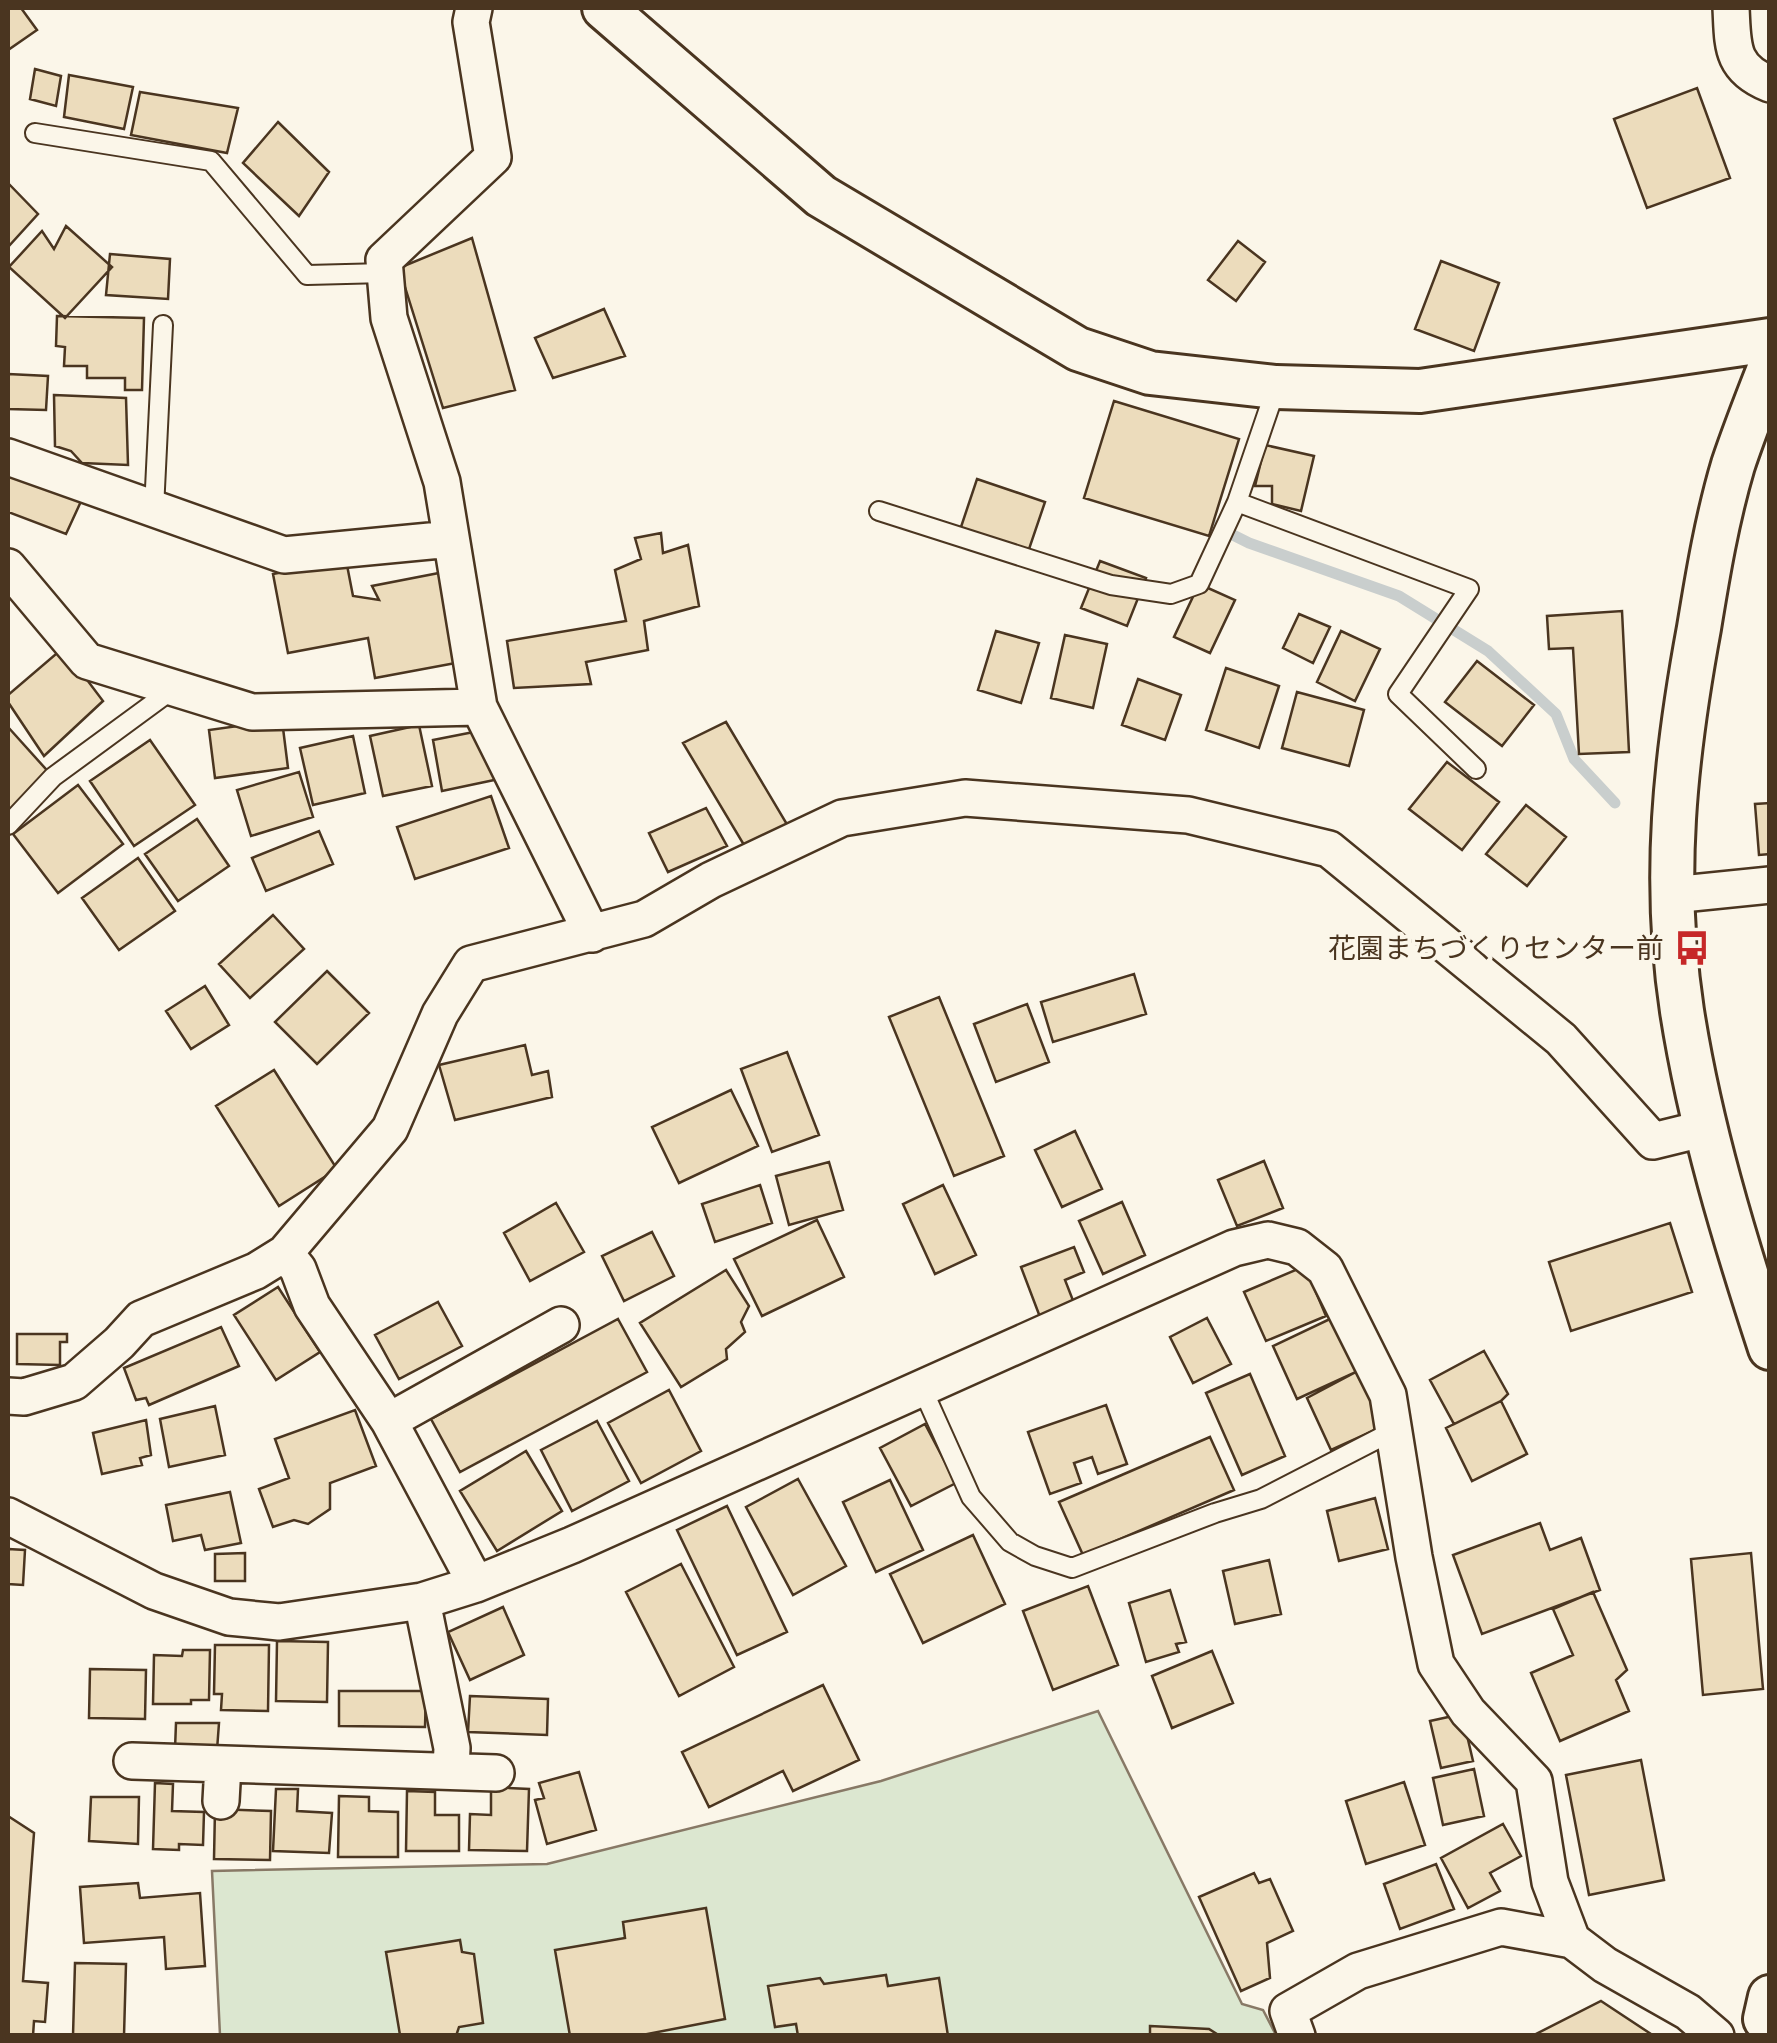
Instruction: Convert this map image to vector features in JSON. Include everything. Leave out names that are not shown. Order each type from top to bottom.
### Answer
[{"type":"street","points":[[474,8],[470,22],[493,156],[384,260],[389,318],[442,482],[479,708],[592,934]]},
{"type":"street","points":[[604,8],[820,196],[1078,350],[1150,373],[1276,387],[1420,391],[1770,340]]},
{"type":"street","points":[[1732,8],[1733,52],[1751,77],[1770,84]]},
{"type":"street","points":[[1770,366],[1734,465],[1710,554],[1674,793],[1672,895],[1682,1010],[1706,1128],[1770,1348]]},
{"type":"street","points":[[8,457],[284,555],[451,540]]},
{"type":"street","points":[[8,567],[88,661],[252,712],[479,708]]},
{"type":"street","points":[[8,1396],[24,1397],[74,1382],[140,1320],[256,1272],[284,1253],[390,1128],[440,1014],[471,964],[644,919],[711,880],[842,818],[964,798],[1188,815],[1328,849],[1562,1038],[1653,1140],[1706,1128]]},
{"type":"street","points":[[1672,895],[1770,885]]},
{"type":"street","points":[[8,1516],[154,1592],[229,1617],[279,1622],[422,1601],[572,1546],[1234,1248],[1268,1240],[1297,1247],[1324,1269],[1388,1396],[1436,1664],[1468,1712],[1534,1781],[1550,1882],[1572,1940]]},
{"type":"street","points":[[284,1253],[298,1269],[312,1306],[389,1420],[476,1584]]},
{"type":"street","points":[[389,1420],[561,1325]]},
{"type":"street","points":[[422,1601],[452,1748],[450,1769]]},
{"type":"street","points":[[132,1761],[496,1773]]},
{"type":"street","points":[[221,1801],[222,1764]]},
{"type":"street","points":[[1296,2036],[1288,2011],[1358,1971],[1501,1927],[1572,1940],[1605,1965],[1688,2012],[1716,2036]]},
{"type":"lane","points":[[35,133],[212,162],[307,275],[385,272]]},
{"type":"lane","points":[[154,509],[164,324]]},
{"type":"lane","points":[[879,511],[1110,585],[1172,594],[1199,584],[1236,504],[1276,387]]},
{"type":"lane","points":[[1236,504],[1469,589],[1398,694],[1476,769]]},
{"type":"lane","points":[[8,824],[53,778],[174,688]]},
{"type":"lane","points":[[922,1388],[971,1498],[1010,1542],[1035,1556],[1072,1568],[1215,1512],[1262,1499],[1395,1430]]},
{"type":"green space","points":[[1098,1711],[1242,2004],[1263,2010],[1276,2035],[220,2035],[212,1871],[547,1864],[881,1781]]},
{"type":"building","points":[[8,8],[21,8],[37,30],[8,50]]},
{"type":"building","points":[[35,69],[61,76],[56,106],[30,99]]},
{"type":"building","points":[[69,75],[133,87],[124,129],[64,117]]},
{"type":"building","points":[[1697,88],[1730,178],[1647,208],[1614,119]]},
{"type":"building","points":[[140,92],[238,108],[227,153],[131,135]]},
{"type":"building","points":[[278,122],[329,172],[299,216],[243,163]]},
{"type":"building","points":[[8,183],[38,214],[8,247]]},
{"type":"building","points":[[66,226],[112,267],[65,318],[9,267],[42,231],[54,249]]},
{"type":"building","points":[[472,238],[515,390],[443,408],[399,268]]},
{"type":"building","points":[[1238,241],[1265,262],[1236,301],[1208,280]]},
{"type":"building","points":[[110,254],[170,259],[168,299],[106,295]]},
{"type":"building","points":[[1441,261],[1499,283],[1474,351],[1415,329]]},
{"type":"building","points":[[604,309],[625,356],[553,378],[535,338]]},
{"type":"building","points":[[57,316],[144,318],[142,390],[125,390],[125,378],[87,378],[87,366],[64,366],[65,347],[56,346]]},
{"type":"building","points":[[8,374],[48,376],[46,410],[8,409]]},
{"type":"building","points":[[54,395],[126,398],[128,465],[82,463],[71,451],[55,446]]},
{"type":"building","points":[[1114,401],[1239,439],[1209,536],[1084,498]]},
{"type":"building","points":[[1265,445],[1314,456],[1301,511],[1272,504],[1272,486],[1255,486]]},
{"type":"building","points":[[12,469],[83,497],[66,534],[8,512]]},
{"type":"building","points":[[977,479],[1045,502],[1026,558],[958,536]]},
{"type":"building","points":[[661,533],[663,553],[688,545],[699,606],[644,621],[648,650],[586,662],[591,684],[514,688],[507,641],[626,621],[615,570],[641,559],[635,538]]},
{"type":"building","points":[[346,560],[353,596],[379,600],[372,586],[444,572],[461,662],[375,678],[368,638],[288,653],[273,574]]},
{"type":"building","points":[[1100,561],[1146,578],[1127,626],[1081,608]]},
{"type":"building","points":[[1199,584],[1235,600],[1210,653],[1174,637]]},
{"type":"building","points":[[1622,611],[1629,752],[1579,754],[1573,648],[1549,649],[1547,616]]},
{"type":"building","points":[[1299,614],[1330,627],[1313,663],[1283,648]]},
{"type":"building","points":[[996,631],[1039,643],[1021,703],[978,690]]},
{"type":"building","points":[[1341,631],[1380,649],[1355,701],[1317,682]]},
{"type":"building","points":[[1065,635],[1107,644],[1093,708],[1051,698]]},
{"type":"building","points":[[63,648],[103,701],[44,756],[8,702],[8,695]]},
{"type":"building","points":[[1477,661],[1534,705],[1502,746],[1445,702]]},
{"type":"building","points":[[1226,668],[1279,686],[1259,748],[1206,730]]},
{"type":"building","points":[[1138,679],[1181,695],[1165,740],[1122,725]]},
{"type":"building","points":[[1297,692],[1364,710],[1349,766],[1282,748]]},
{"type":"building","points":[[282,720],[288,768],[215,778],[209,730]]},
{"type":"building","points":[[726,722],[788,826],[747,850],[683,743]]},
{"type":"building","points":[[419,725],[432,786],[383,796],[370,736]]},
{"type":"building","points":[[8,727],[53,777],[8,818]]},
{"type":"building","points":[[489,729],[499,779],[442,791],[433,740]]},
{"type":"building","points":[[353,736],[365,793],[313,805],[300,748]]},
{"type":"building","points":[[150,740],[195,805],[134,846],[90,781]]},
{"type":"building","points":[[1447,762],[1499,802],[1462,850],[1409,809]]},
{"type":"building","points":[[299,772],[313,817],[251,836],[237,790]]},
{"type":"building","points":[[78,785],[123,844],[58,893],[13,834]]},
{"type":"building","points":[[491,796],[509,848],[415,879],[397,827]]},
{"type":"building","points":[[1770,803],[1770,854],[1759,855],[1755,804]]},
{"type":"building","points":[[1526,805],[1566,837],[1527,886],[1486,854]]},
{"type":"building","points":[[706,808],[727,846],[668,872],[649,833]]},
{"type":"building","points":[[197,819],[229,866],[178,901],[145,854]]},
{"type":"building","points":[[319,831],[333,864],[266,891],[252,858]]},
{"type":"building","points":[[138,858],[175,911],[119,950],[82,898]]},
{"type":"building","points":[[273,915],[304,949],[250,998],[219,964]]},
{"type":"building","points":[[327,971],[369,1013],[317,1064],[275,1022]]},
{"type":"building","points":[[1134,974],[1146,1014],[1053,1042],[1041,1002]]},
{"type":"building","points":[[205,986],[229,1025],[191,1049],[166,1011]]},
{"type":"building","points":[[939,997],[1004,1156],[954,1176],[889,1017]]},
{"type":"building","points":[[1027,1004],[1049,1062],[996,1082],[974,1024]]},
{"type":"building","points":[[525,1045],[532,1075],[548,1071],[552,1097],[455,1120],[439,1065]]},
{"type":"building","points":[[787,1052],[819,1135],[772,1152],[741,1069]]},
{"type":"building","points":[[274,1070],[337,1169],[279,1206],[216,1106]]},
{"type":"building","points":[[731,1090],[758,1146],[679,1183],[652,1127]]},
{"type":"building","points":[[1075,1131],[1102,1189],[1062,1207],[1035,1150]]},
{"type":"building","points":[[1264,1161],[1283,1208],[1237,1226],[1218,1180]]},
{"type":"building","points":[[829,1162],[843,1210],[789,1225],[776,1176]]},
{"type":"building","points":[[760,1185],[772,1223],[715,1242],[702,1204]]},
{"type":"building","points":[[943,1185],[976,1255],[935,1274],[903,1204]]},
{"type":"building","points":[[1122,1202],[1145,1255],[1103,1274],[1079,1221]]},
{"type":"building","points":[[556,1203],[584,1252],[530,1281],[504,1233]]},
{"type":"building","points":[[817,1220],[844,1277],[762,1316],[734,1259]]},
{"type":"building","points":[[1670,1223],[1692,1292],[1571,1331],[1549,1262]]},
{"type":"building","points":[[652,1232],[674,1276],[624,1301],[602,1256]]},
{"type":"building","points":[[1074,1247],[1084,1272],[1065,1280],[1074,1303],[1040,1317],[1021,1267]]},
{"type":"building","points":[[1305,1266],[1326,1316],[1266,1341],[1244,1292]]},
{"type":"building","points":[[726,1270],[749,1306],[741,1322],[745,1332],[726,1349],[727,1359],[681,1387],[640,1323]]},
{"type":"building","points":[[278,1287],[320,1352],[276,1380],[234,1315]]},
{"type":"building","points":[[438,1302],[462,1346],[399,1379],[375,1335]]},
{"type":"building","points":[[1207,1318],[1231,1364],[1193,1383],[1170,1337]]},
{"type":"building","points":[[1332,1318],[1356,1372],[1297,1399],[1273,1346]]},
{"type":"building","points":[[618,1319],[647,1372],[460,1472],[431,1419]]},
{"type":"building","points":[[221,1327],[239,1366],[149,1405],[146,1398],[136,1400],[124,1368]]},
{"type":"building","points":[[17,1334],[67,1334],[67,1342],[60,1342],[60,1365],[17,1364]]},
{"type":"building","points":[[1484,1351],[1508,1394],[1454,1424],[1430,1380]]},
{"type":"building","points":[[1356,1372],[1384,1426],[1331,1450],[1307,1398]]},
{"type":"building","points":[[1250,1374],[1285,1456],[1242,1475],[1206,1393]]},
{"type":"building","points":[[669,1390],[701,1451],[641,1483],[608,1423]]},
{"type":"building","points":[[1501,1401],[1527,1454],[1472,1481],[1446,1428]]},
{"type":"building","points":[[1106,1405],[1127,1464],[1098,1474],[1092,1457],[1074,1463],[1081,1483],[1050,1494],[1028,1432]]},
{"type":"building","points":[[215,1406],[225,1455],[169,1467],[160,1419]]},
{"type":"building","points":[[355,1410],[376,1466],[330,1483],[330,1509],[308,1524],[294,1520],[273,1527],[259,1489],[289,1478],[275,1439]]},
{"type":"building","points":[[146,1420],[151,1455],[140,1458],[142,1465],[102,1474],[93,1433]]},
{"type":"building","points":[[597,1421],[629,1481],[572,1511],[541,1450]]},
{"type":"building","points":[[925,1424],[956,1483],[911,1506],[880,1448]]},
{"type":"building","points":[[1210,1437],[1234,1490],[1083,1555],[1059,1502]]},
{"type":"building","points":[[526,1451],[562,1511],[497,1551],[460,1491]]},
{"type":"building","points":[[798,1479],[846,1566],[793,1595],[746,1507]]},
{"type":"building","points":[[890,1480],[923,1550],[876,1572],[843,1502]]},
{"type":"building","points":[[230,1492],[241,1543],[205,1550],[201,1535],[173,1541],[166,1505]]},
{"type":"building","points":[[1375,1498],[1388,1549],[1339,1561],[1327,1511]]},
{"type":"building","points":[[727,1506],[787,1632],[737,1655],[677,1530]]},
{"type":"building","points":[[1540,1523],[1550,1550],[1581,1538],[1600,1590],[1482,1634],[1453,1555]]},
{"type":"building","points":[[973,1535],[1005,1604],[923,1643],[890,1574]]},
{"type":"building","points":[[8,1549],[25,1550],[23,1585],[8,1584]]},
{"type":"building","points":[[245,1553],[245,1581],[215,1581],[215,1554]]},
{"type":"building","points":[[1751,1553],[1763,1689],[1703,1695],[1691,1559]]},
{"type":"building","points":[[1269,1560],[1281,1614],[1235,1624],[1223,1571]]},
{"type":"building","points":[[681,1564],[734,1667],[679,1696],[626,1592]]},
{"type":"building","points":[[1088,1586],[1118,1665],[1053,1690],[1023,1611]]},
{"type":"building","points":[[1170,1590],[1186,1642],[1176,1644],[1179,1652],[1146,1662],[1129,1603]]},
{"type":"building","points":[[1593,1592],[1627,1670],[1616,1680],[1629,1711],[1560,1741],[1531,1673],[1573,1655],[1553,1609]]},
{"type":"building","points":[[503,1607],[524,1655],[470,1680],[448,1632]]},
{"type":"building","points":[[277,1641],[328,1642],[327,1702],[276,1701]]},
{"type":"building","points":[[215,1645],[269,1645],[268,1711],[221,1710],[222,1694],[214,1694]]},
{"type":"building","points":[[183,1650],[210,1650],[209,1700],[153,1704],[154,1655],[182,1656]]},
{"type":"building","points":[[1212,1651],[1233,1703],[1172,1728],[1152,1676]]},
{"type":"building","points":[[90,1669],[146,1670],[145,1719],[89,1718]]},
{"type":"building","points":[[823,1685],[859,1760],[793,1791],[783,1771],[709,1807],[682,1752]]},
{"type":"building","points":[[339,1691],[426,1691],[425,1727],[339,1726]]},
{"type":"building","points":[[470,1696],[548,1699],[547,1735],[468,1732]]},
{"type":"building","points":[[1462,1714],[1473,1761],[1441,1768],[1430,1721]]},
{"type":"building","points":[[176,1723],[219,1723],[217,1750],[175,1749]]},
{"type":"building","points":[[1641,1760],[1664,1880],[1589,1895],[1566,1775]]},
{"type":"building","points":[[1474,1769],[1484,1816],[1443,1825],[1433,1778]]},
{"type":"building","points":[[579,1772],[596,1830],[547,1844],[535,1800],[544,1798],[539,1783]]},
{"type":"building","points":[[1404,1782],[1425,1845],[1366,1864],[1346,1801]]},
{"type":"building","points":[[155,1783],[173,1784],[172,1811],[204,1812],[203,1845],[179,1844],[179,1850],[153,1849]]},
{"type":"building","points":[[491,1787],[529,1789],[527,1851],[469,1850],[470,1814],[491,1815]]},
{"type":"building","points":[[276,1789],[298,1789],[297,1811],[332,1813],[329,1853],[273,1851]]},
{"type":"building","points":[[407,1791],[435,1792],[435,1815],[459,1815],[459,1851],[406,1851]]},
{"type":"building","points":[[339,1796],[369,1797],[369,1811],[398,1812],[398,1857],[338,1857]]},
{"type":"building","points":[[91,1797],[139,1797],[138,1844],[89,1841]]},
{"type":"building","points":[[215,1809],[271,1811],[270,1860],[214,1859]]},
{"type":"building","points":[[8,1816],[34,1833],[23,1981],[48,1983],[45,2022],[34,2021],[33,2036],[8,2036]]},
{"type":"building","points":[[1503,1824],[1521,1856],[1490,1873],[1500,1891],[1468,1908],[1441,1858]]},
{"type":"building","points":[[1436,1864],[1454,1909],[1400,1929],[1384,1884]]},
{"type":"building","points":[[1254,1873],[1259,1883],[1270,1879],[1293,1931],[1267,1943],[1270,1978],[1241,1991],[1199,1897]]},
{"type":"building","points":[[138,1883],[140,1898],[200,1893],[205,1966],[166,1969],[164,1937],[84,1943],[80,1887]]},
{"type":"building","points":[[706,1908],[725,2019],[637,2036],[570,2036],[555,1950],[625,1938],[623,1922]]},
{"type":"building","points":[[460,1940],[462,1952],[474,1954],[483,2023],[459,2027],[456,2036],[400,2035],[386,1952]]},
{"type":"building","points":[[75,1963],[126,1964],[124,2036],[73,2036]]},
{"type":"building","points":[[886,1975],[888,1986],[939,1978],[948,2036],[798,2036],[796,2024],[775,2027],[768,1986],[820,1978],[824,1984]]},
{"type":"building","points":[[1601,2001],[1654,2036],[1532,2036]]},
{"type":"building","points":[[1150,2026],[1209,2029],[1220,2036],[1150,2036]]},
{"type":"waterway","points":[[1201,519],[1249,543],[1399,596],[1488,651],[1556,714],[1574,759],[1615,803]]},
{"type":"place","name":"花園まちづくりセンター前","points":[[1692,948]]}]
